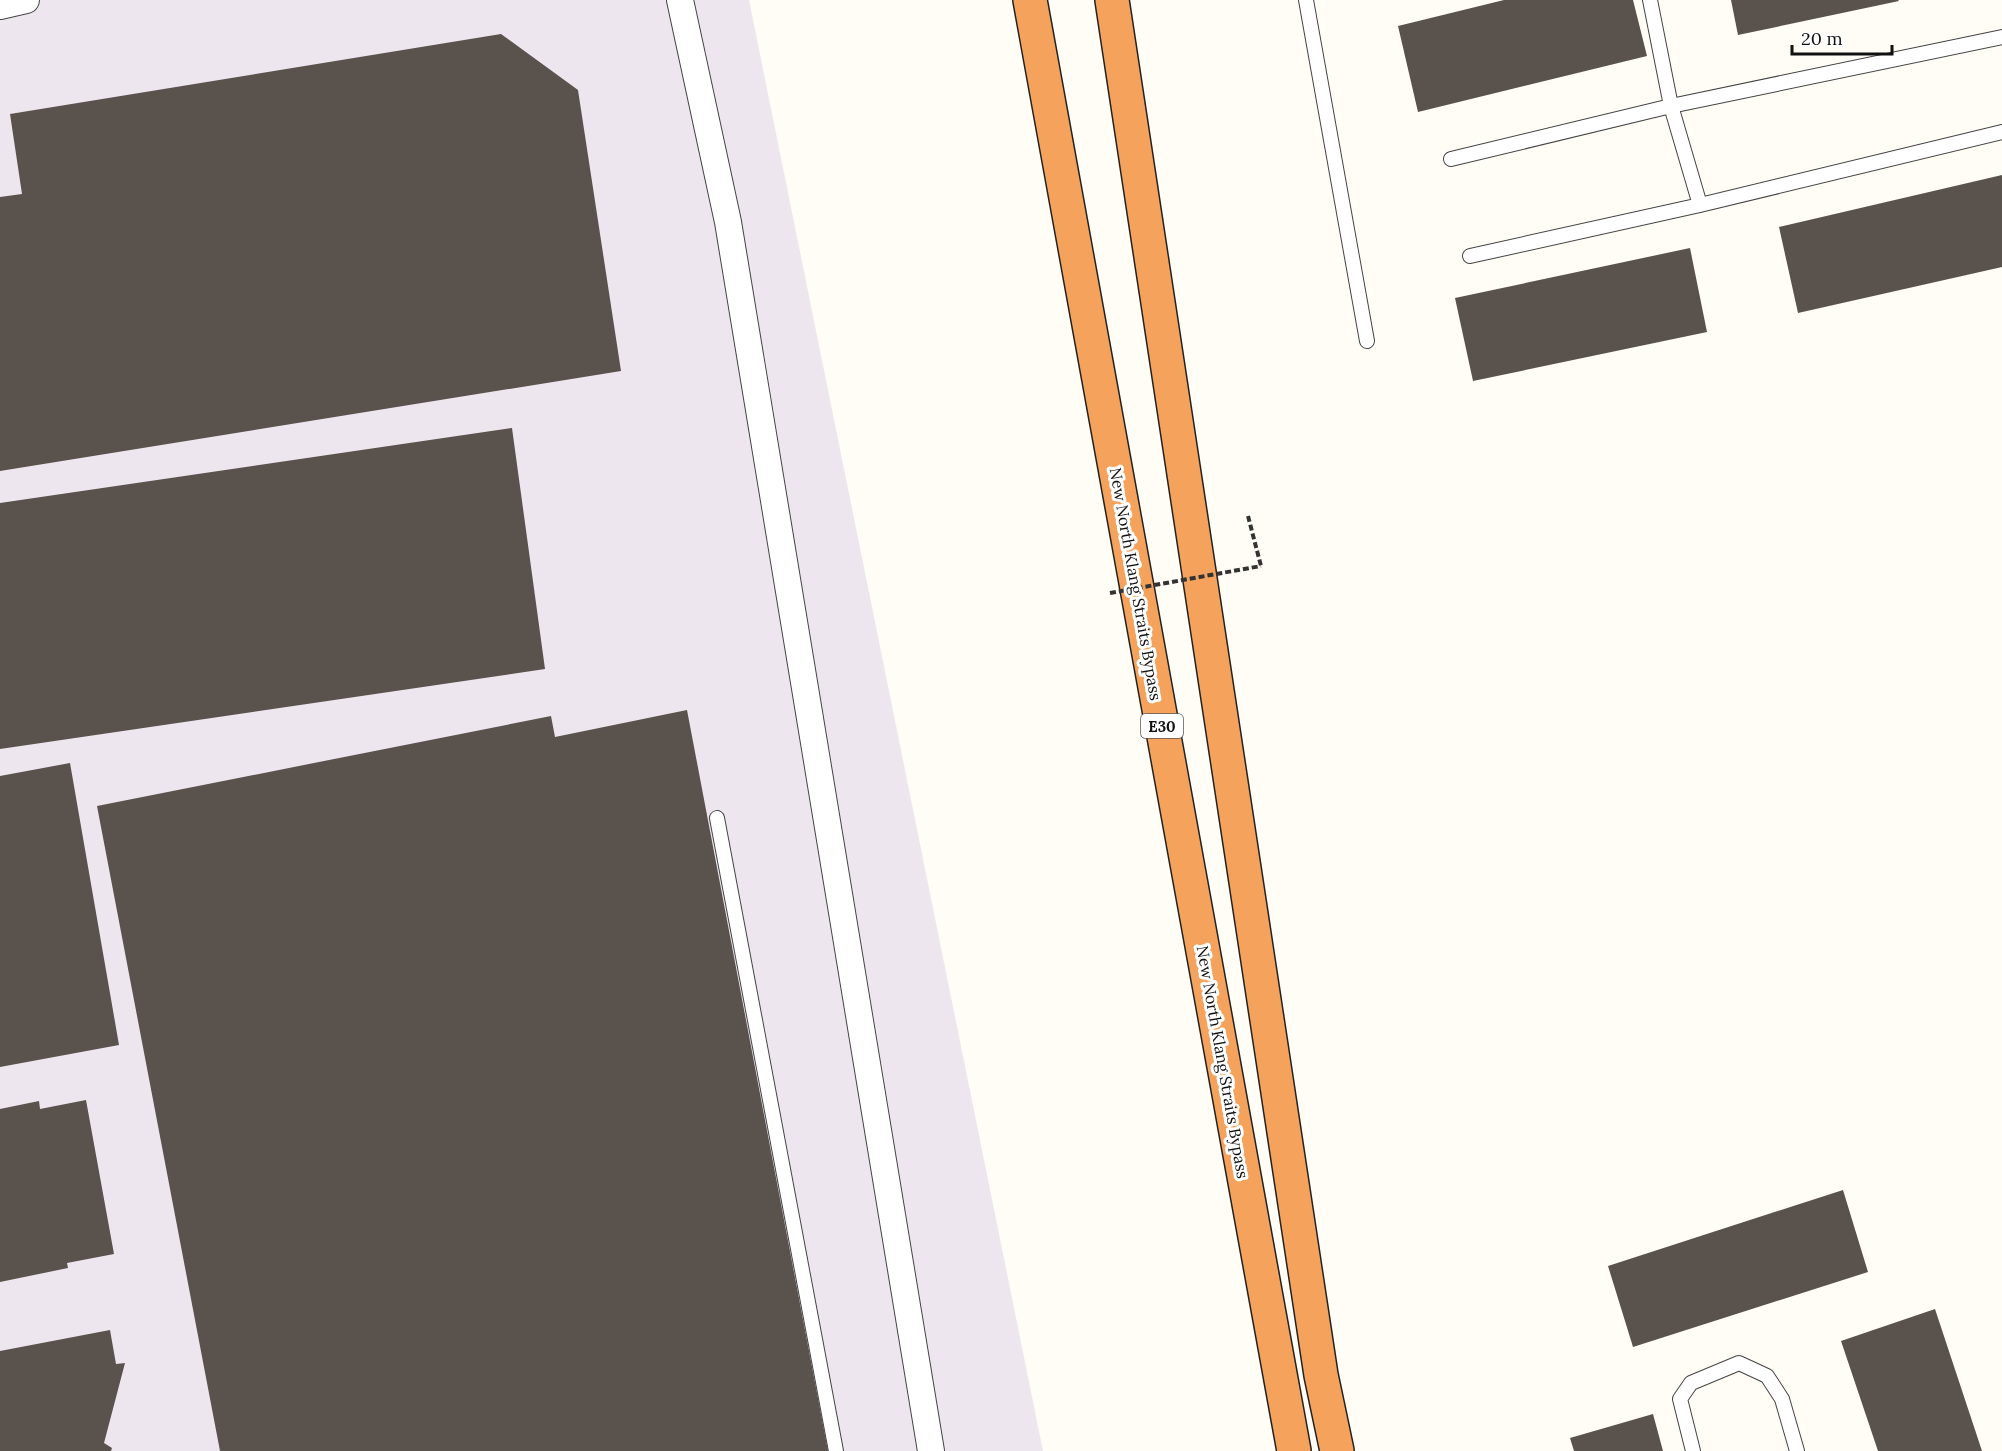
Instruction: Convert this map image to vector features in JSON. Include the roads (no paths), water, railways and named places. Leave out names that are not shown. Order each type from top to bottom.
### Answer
[{"type":"highway","name":"New North Klang Straits Bypass","points":[[1030,0],[1294,1451]]},
{"type":"highway","points":[[1112,0],[1321,1375],[1337,1451]]},
{"type":"street","points":[[0,6],[26,0]]},
{"type":"street","points":[[680,0],[728,222],[931,1451]]},
{"type":"lane","points":[[1306,0],[1367,341]]},
{"type":"lane","points":[[1650,0],[1671,106],[1700,205]]},
{"type":"lane","points":[[1451,159],[1671,106],[2002,37]]},
{"type":"lane","points":[[1470,256],[1700,205],[2002,132]]},
{"type":"lane","points":[[717,818],[836,1451]]},
{"type":"lane","points":[[1694,1451],[1680,1399],[1691,1383],[1739,1363],[1767,1376],[1782,1399],[1797,1451]]}]
